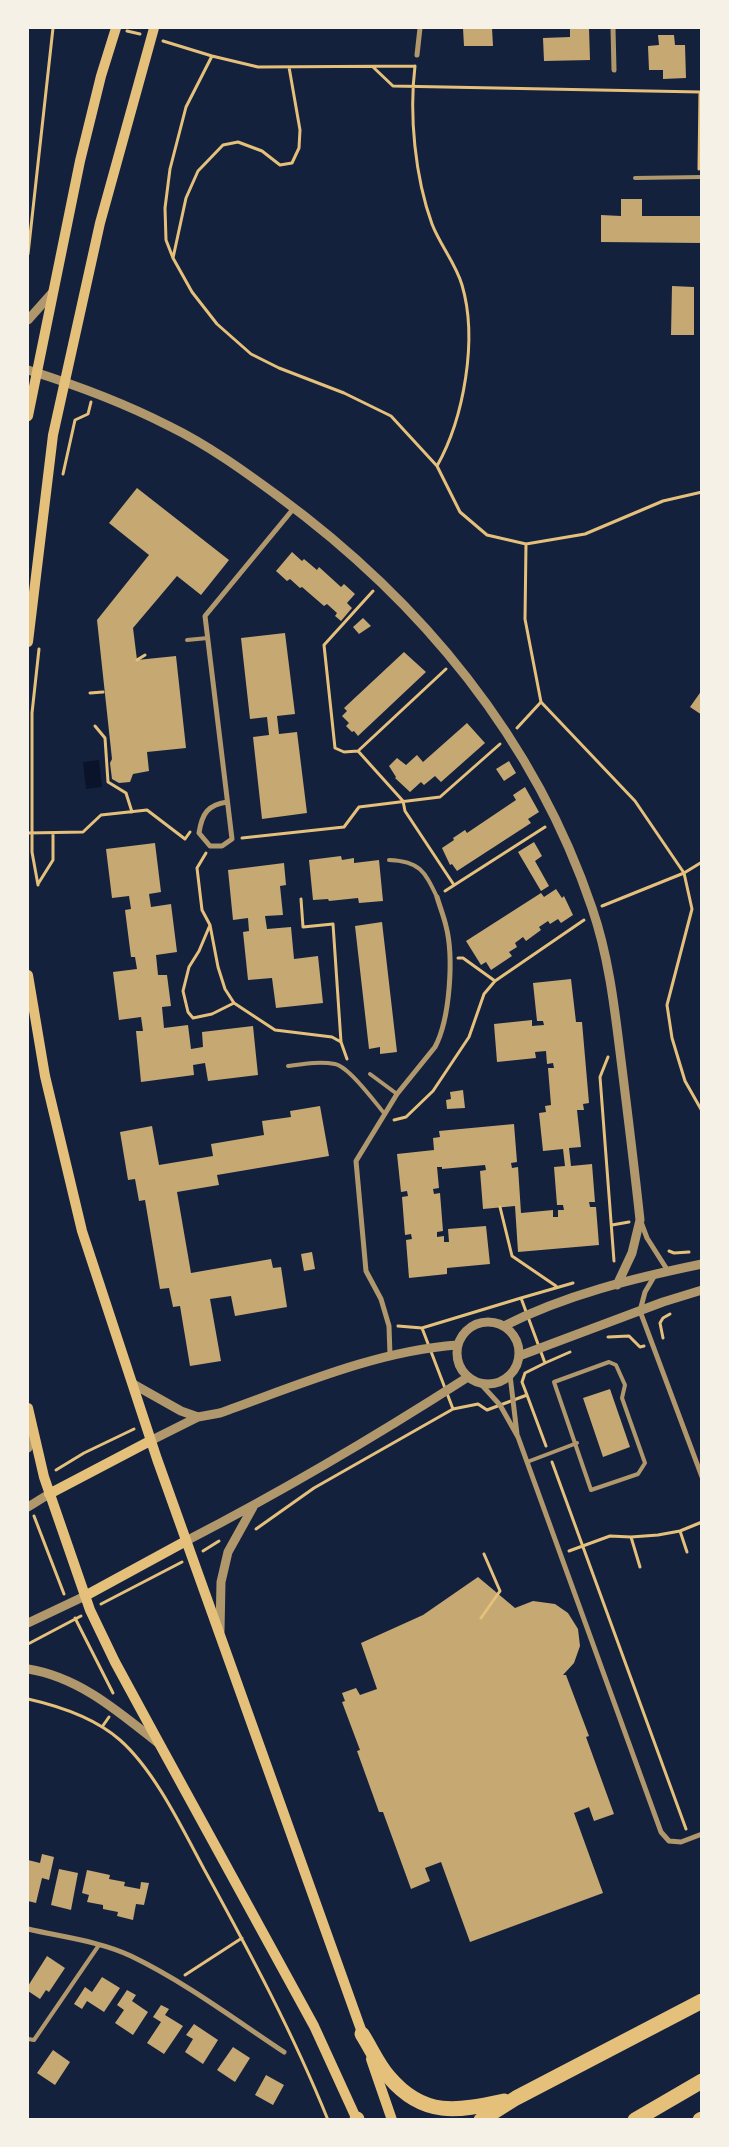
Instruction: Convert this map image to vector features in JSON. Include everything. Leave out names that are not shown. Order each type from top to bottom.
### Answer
[{"type":"highway","points":[[481,2120],[516,2098],[702,2001]]},
{"type":"highway","points":[[362,2034],[388,2076],[411,2099],[437,2109],[474,2107],[516,2098]]},
{"type":"highway","points":[[635,2120],[702,2081]]},
{"type":"main road","points":[[28,416],[31,371],[52,293],[82,151],[101,76],[116,28]]},
{"type":"main road","points":[[28,642],[33,583],[53,435],[100,223],[154,28]]},
{"type":"main road","points":[[28,975],[45,1076],[82,1231],[150,1440],[392,2120]]},
{"type":"main road","points":[[28,1408],[49,1494],[90,1610],[158,1743],[314,2026],[357,2119]]},
{"type":"main road","points":[[49,1494],[150,1440]]},
{"type":"main road","points":[[84,1596],[186,1542]]},
{"type":"street","points":[[416,55],[420,28]]},
{"type":"street","points":[[613,28],[614,70]]},
{"type":"street","points":[[28,320],[52,293]]},
{"type":"street","points":[[31,371],[94,392],[172,427],[239,468],[342,545],[381,582],[455,660],[484,698],[509,735],[556,820],[576,864],[593,909],[612,990],[640,1220],[647,1238],[668,1271]]},
{"type":"street","points":[[227,802],[214,804],[201,818],[199,833],[210,846],[222,846],[232,839],[205,616],[294,508]]},
{"type":"street","points":[[390,1355],[390,1326],[381,1299],[366,1271],[356,1161],[384,1113],[435,1047],[440,1037],[446,1014],[450,958],[446,927],[437,897]]},
{"type":"street","points":[[617,1285],[632,1253],[640,1220]]},
{"type":"street","points":[[504,1326],[527,1314],[563,1300],[668,1271],[702,1264]]},
{"type":"street","points":[[655,1275],[645,1292],[640,1311],[702,1477]]},
{"type":"street","points":[[519,1356],[702,1290]]},
{"type":"street","points":[[480,1383],[491,1384],[501,1381],[510,1375],[516,1366],[519,1356],[516,1338],[504,1326],[495,1322],[485,1321],[476,1324],[461,1336],[458,1345],[458,1363],[468,1377],[480,1383],[500,1405],[518,1437],[661,1832],[669,1841],[681,1842],[702,1834]]},
{"type":"street","points":[[150,1440],[198,1417],[220,1413],[390,1355],[430,1347],[458,1345]]},
{"type":"street","points":[[510,1375],[518,1437]]},
{"type":"street","points":[[186,1542],[253,1507],[408,1416],[468,1377]]},
{"type":"street","points":[[133,1384],[181,1411],[198,1417]]},
{"type":"street","points":[[28,1448],[32,1430]]},
{"type":"street","points":[[28,1506],[49,1494]]},
{"type":"street","points":[[220,1634],[221,1582],[228,1552],[253,1507]]},
{"type":"street","points":[[28,1623],[84,1596]]},
{"type":"street","points":[[28,1669],[59,1677],[84,1689],[158,1743]]},
{"type":"street","points":[[28,1929],[99,1945],[130,1956],[176,1981],[284,2052]]},
{"type":"lane","points":[[635,178],[700,177]]},
{"type":"lane","points":[[187,640],[208,638]]},
{"type":"lane","points":[[389,860],[411,863],[425,872],[437,897]]},
{"type":"lane","points":[[288,1066],[318,1062],[337,1064],[352,1076],[384,1113]]},
{"type":"lane","points":[[370,1074],[397,1094]]},
{"type":"lane","points":[[609,1362],[616,1365],[624,1386],[622,1398],[645,1463],[638,1474],[591,1490],[576,1443],[554,1382],[609,1362]]},
{"type":"lane","points":[[527,1462],[576,1443]]},
{"type":"lane","points":[[28,2038],[34,2040],[99,1945]]},
{"type":"path","points":[[28,254],[53,28]]},
{"type":"path","points":[[187,48],[258,67],[415,66]]},
{"type":"path","points":[[416,55],[412,85],[417,166],[432,224],[462,284],[469,320],[468,365],[458,414],[437,466]]},
{"type":"path","points":[[212,56],[186,107],[170,169],[166,208],[166,240],[173,258],[192,292],[217,324],[251,354],[279,368],[344,393],[390,416],[437,466],[460,512],[487,535],[526,544],[585,534],[663,501],[702,492]]},
{"type":"path","points":[[173,258],[186,198],[198,171],[223,145],[238,142],[262,151],[280,165],[292,163],[299,148],[300,130],[289,67]]},
{"type":"path","points":[[373,67],[393,86],[700,92],[700,177]]},
{"type":"path","points":[[62,482],[75,420],[88,414],[94,392]]},
{"type":"path","points":[[526,544],[526,619],[541,702],[635,801],[684,873],[692,910],[667,1005],[672,1038],[685,1081],[702,1111]]},
{"type":"path","points":[[381,582],[324,645],[335,748],[344,752],[358,751],[455,660]]},
{"type":"path","points":[[40,644],[32,713],[32,852],[38,885],[53,860],[53,834]]},
{"type":"path","points":[[137,660],[145,655]]},
{"type":"path","points":[[90,693],[104,692]]},
{"type":"path","points":[[232,839],[344,827],[359,807],[440,797],[509,735],[541,702]]},
{"type":"path","points":[[95,726],[105,738],[108,782],[126,793],[132,812]]},
{"type":"path","points":[[358,751],[403,802],[405,811],[454,885]]},
{"type":"path","points":[[28,833],[83,832],[101,815],[147,810],[185,839],[201,818]]},
{"type":"path","points":[[446,890],[556,820]]},
{"type":"path","points":[[210,846],[197,868],[202,910],[210,924],[225,989],[234,1003],[274,1030],[332,1037],[342,1042]]},
{"type":"path","points":[[384,1113],[394,1120],[406,1117],[433,1091],[469,1037],[484,994],[495,981],[585,920],[593,909],[684,873],[702,862]]},
{"type":"path","points":[[301,899],[303,927],[333,924],[342,1042],[352,1076]]},
{"type":"path","points":[[210,924],[199,951],[189,966],[183,991],[188,1012],[193,1018],[212,1014],[234,1003]]},
{"type":"path","points":[[464,958],[495,981]]},
{"type":"path","points":[[614,1267],[600,1076],[618,1034]]},
{"type":"path","points":[[390,1326],[422,1328],[556,1287],[512,1256],[500,1207]]},
{"type":"path","points":[[674,1253],[691,1252]]},
{"type":"path","points":[[521,1298],[545,1363]]},
{"type":"path","points":[[602,1339],[616,1335],[629,1336],[640,1347],[653,1343],[663,1338],[660,1323],[663,1318],[674,1312]]},
{"type":"path","points":[[422,1328],[453,1409]]},
{"type":"path","points":[[578,1348],[525,1373],[522,1382],[690,1839]]},
{"type":"path","points":[[251,1536],[256,1529],[314,1488],[453,1409],[478,1404],[488,1410],[527,1395]]},
{"type":"path","points":[[44,1477],[84,1453],[145,1424]]},
{"type":"path","points":[[560,1554],[610,1536],[631,1537],[680,1531],[702,1522]]},
{"type":"path","points":[[680,1531],[687,1552]]},
{"type":"path","points":[[631,1537],[640,1568]]},
{"type":"path","points":[[28,1644],[223,1540],[232,1544]]},
{"type":"path","points":[[481,1618],[500,1591],[484,1554]]},
{"type":"path","points":[[28,1698],[55,1705],[102,1727],[120,1740],[143,1767],[171,1808],[242,1938],[285,2024],[327,2119]]},
{"type":"path","points":[[176,1981],[242,1938]]},
{"type":"water","points":[[99,760],[102,787],[86,789],[83,762]]},
{"type":"building","points":[[463,28],[492,28],[493,46],[464,46]]},
{"type":"building","points":[[570,28],[589,28],[590,60],[544,61],[543,38],[570,37]]},
{"type":"building","points":[[658,35],[674,35],[675,45],[685,45],[686,78],[663,79],[663,70],[649,70],[648,46],[659,45]]},
{"type":"building","points":[[621,199],[642,199],[642,216],[702,216],[702,243],[601,242],[601,215],[621,216]]},
{"type":"building","points":[[672,286],[694,287],[694,335],[671,335]]},
{"type":"building","points":[[137,488],[229,560],[201,595],[177,576],[133,628],[137,660],[176,656],[186,748],[147,752],[149,771],[133,774],[130,782],[119,783],[112,779],[110,763],[112,759],[97,620],[149,555],[109,523]]},
{"type":"building","points":[[292,552],[317,570],[319,567],[341,587],[344,584],[355,594],[347,603],[352,608],[341,621],[335,616],[337,613],[327,604],[324,606],[302,587],[300,588],[290,579],[287,581],[276,571]]},
{"type":"building","points":[[363,618],[371,626],[359,634],[353,627]]},
{"type":"building","points":[[285,633],[295,714],[277,716],[279,734],[297,732],[307,813],[262,819],[253,737],[269,735],[267,717],[250,719],[241,638]]},
{"type":"building","points":[[404,652],[426,672],[358,736],[346,726],[349,723],[342,716],[347,711],[344,708]]},
{"type":"building","points":[[702,690],[702,715],[690,707]]},
{"type":"building","points":[[467,723],[485,743],[441,782],[435,776],[424,785],[421,782],[410,792],[395,778],[389,766],[397,758],[406,765],[417,755],[423,762]]},
{"type":"building","points":[[509,761],[516,773],[504,781],[496,769]]},
{"type":"building","points":[[525,787],[539,812],[528,819],[531,823],[457,871],[452,864],[450,865],[442,848],[465,830],[467,833],[516,800],[513,795]]},
{"type":"building","points":[[534,842],[542,856],[535,861],[549,886],[541,891],[518,852]]},
{"type":"building","points":[[155,843],[161,892],[149,894],[151,907],[171,904],[177,952],[156,955],[158,975],[167,975],[171,1006],[162,1007],[164,1028],[188,1025],[191,1049],[203,1047],[202,1032],[253,1026],[258,1075],[208,1081],[205,1063],[193,1065],[194,1075],[141,1082],[136,1031],[143,1031],[141,1017],[119,1020],[113,972],[137,969],[135,957],[131,957],[125,910],[131,909],[129,896],[112,898],[106,849]]},
{"type":"building","points":[[341,856],[342,860],[354,858],[354,863],[379,860],[383,901],[359,903],[358,898],[329,901],[328,899],[313,900],[309,860]]},
{"type":"building","points":[[284,863],[286,885],[280,886],[283,915],[265,916],[267,929],[291,927],[294,959],[318,956],[323,1003],[276,1008],[272,978],[248,980],[243,932],[249,931],[248,918],[233,920],[228,870]]},
{"type":"building","points":[[556,889],[562,898],[564,896],[573,915],[561,923],[558,919],[550,924],[548,921],[539,927],[541,930],[526,941],[523,937],[515,943],[517,947],[509,952],[512,956],[491,970],[486,962],[481,965],[466,941],[541,893],[544,897]]},
{"type":"building","points":[[382,922],[397,1052],[380,1054],[380,1047],[369,1049],[355,926]]},
{"type":"building","points":[[571,979],[576,1022],[582,1022],[589,1103],[583,1104],[584,1110],[577,1110],[581,1147],[569,1148],[571,1166],[592,1164],[595,1202],[589,1202],[590,1207],[596,1207],[599,1245],[518,1252],[515,1206],[483,1209],[480,1171],[486,1170],[485,1165],[442,1169],[442,1167],[437,1167],[439,1188],[433,1189],[434,1194],[440,1193],[443,1231],[437,1232],[437,1237],[444,1236],[444,1242],[449,1242],[448,1229],[486,1226],[490,1264],[447,1268],[447,1274],[409,1278],[406,1240],[412,1239],[411,1234],[405,1235],[402,1197],[408,1196],[407,1191],[401,1192],[397,1154],[434,1150],[433,1138],[440,1137],[439,1131],[514,1124],[517,1162],[511,1163],[512,1168],[518,1167],[521,1213],[553,1210],[553,1217],[558,1217],[558,1210],[564,1210],[563,1205],[557,1205],[554,1167],[565,1166],[563,1149],[543,1151],[539,1113],[546,1112],[545,1106],[551,1105],[548,1068],[554,1068],[553,1063],[547,1064],[546,1051],[535,1052],[536,1058],[497,1062],[494,1024],[532,1020],[532,1026],[544,1025],[543,1021],[537,1021],[533,983]]},
{"type":"building","points":[[463,1090],[465,1108],[447,1109],[446,1100],[451,1099],[450,1092]]},
{"type":"building","points":[[320,1106],[329,1156],[217,1175],[219,1185],[177,1192],[191,1273],[271,1259],[273,1268],[281,1267],[287,1307],[235,1316],[231,1296],[210,1299],[221,1361],[190,1366],[180,1306],[173,1307],[169,1288],[160,1289],[145,1200],[139,1201],[135,1179],[128,1180],[120,1132],[152,1126],[159,1165],[213,1156],[211,1144],[264,1135],[262,1121],[291,1117],[290,1111]]},
{"type":"building","points":[[312,1252],[315,1269],[304,1271],[301,1254]]},
{"type":"building","points":[[610,1389],[630,1447],[603,1457],[583,1398]]},
{"type":"building","points":[[478,1577],[515,1608],[533,1601],[555,1604],[568,1613],[578,1629],[580,1646],[574,1663],[563,1675],[566,1675],[589,1736],[586,1737],[614,1814],[594,1821],[589,1807],[574,1813],[603,1893],[470,1942],[441,1862],[425,1868],[430,1881],[411,1889],[383,1812],[379,1812],[357,1751],[360,1750],[342,1702],[345,1701],[342,1693],[356,1688],[360,1695],[377,1689],[361,1643],[423,1615]]},
{"type":"building","points":[[42,1854],[54,1857],[49,1880],[42,1878],[36,1903],[28,1901],[28,1860],[40,1863]]},
{"type":"building","points":[[59,1869],[78,1873],[71,1910],[51,1905]]},
{"type":"building","points":[[87,1870],[110,1875],[109,1879],[125,1882],[124,1886],[140,1889],[141,1882],[149,1883],[144,1905],[136,1904],[133,1920],[117,1916],[118,1912],[103,1909],[103,1905],[87,1902],[89,1895],[82,1893]]},
{"type":"building","points":[[47,1956],[65,1968],[49,1992],[46,1990],[40,1999],[28,1991],[28,1986]]},
{"type":"building","points":[[102,1977],[120,1988],[104,2012],[87,2001],[82,2009],[74,2004],[85,1987],[92,1992]]},
{"type":"building","points":[[127,1990],[136,1995],[132,2001],[148,2012],[133,2035],[115,2023],[124,2010],[117,2005]]},
{"type":"building","points":[[161,2005],[169,2009],[165,2015],[183,2026],[164,2054],[147,2043],[161,2022],[153,2017]]},
{"type":"building","points":[[194,2024],[218,2040],[203,2064],[185,2052],[193,2039],[186,2035]]},
{"type":"building","points":[[233,2047],[250,2058],[235,2082],[217,2070]]},
{"type":"building","points":[[53,2050],[70,2062],[55,2085],[37,2073]]},
{"type":"building","points":[[266,2075],[284,2085],[273,2105],[255,2095]]}]
